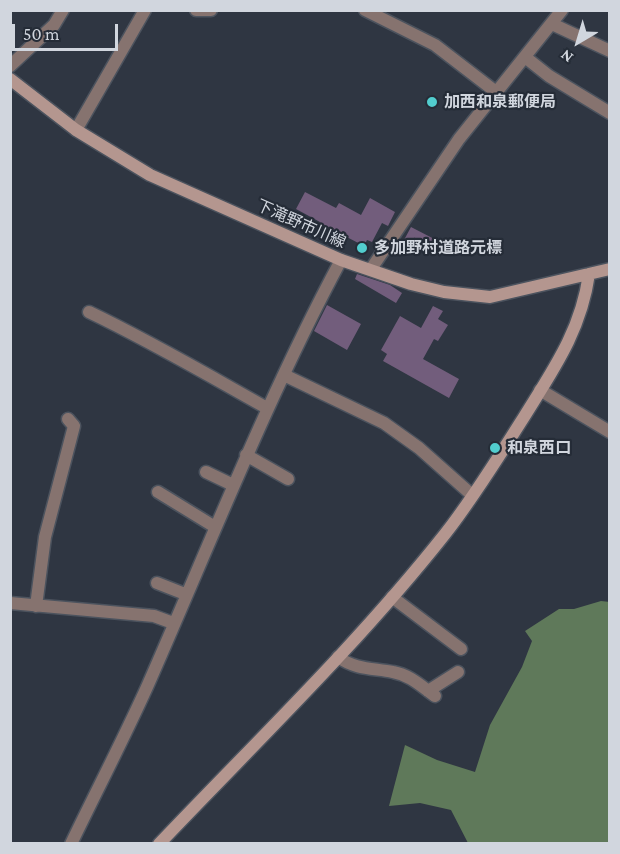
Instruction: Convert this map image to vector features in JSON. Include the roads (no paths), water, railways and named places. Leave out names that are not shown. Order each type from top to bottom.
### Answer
[{"type":"street","points":[[10,66],[54,25],[63,10]]},
{"type":"street","points":[[76,130],[145,10]]},
{"type":"street","points":[[196,10],[211,10]]},
{"type":"street","points":[[365,10],[435,45],[496,92]]},
{"type":"street","points":[[371,269],[429,180],[562,10]]},
{"type":"street","points":[[552,24],[609,51]]},
{"type":"street","points":[[525,57],[549,76],[609,113]]},
{"type":"street","name":"下滝野市川線","points":[[10,79],[76,130],[150,175],[341,260],[411,284],[444,292],[490,297],[609,268]]},
{"type":"street","points":[[71,843],[147,687],[185,594],[267,408],[341,260]]},
{"type":"street","points":[[159,843],[338,657],[446,532],[570,343],[585,304],[589,274]]},
{"type":"street","points":[[89,312],[148,340],[173,357],[267,408]]},
{"type":"street","points":[[284,375],[384,423],[419,448],[472,495]]},
{"type":"street","points":[[540,390],[609,432]]},
{"type":"street","points":[[36,606],[45,537],[74,426],[68,419]]},
{"type":"street","points":[[246,455],[288,479]]},
{"type":"street","points":[[206,472],[233,485]]},
{"type":"street","points":[[158,492],[215,527]]},
{"type":"street","points":[[158,583],[185,594]]},
{"type":"street","points":[[392,597],[461,649]]},
{"type":"street","points":[[10,603],[154,616],[173,623]]},
{"type":"street","points":[[338,657],[354,667],[393,672],[410,678],[431,694],[458,672]]},
{"type":"place","name":"加西和泉郵便局","points":[[432,102]]},
{"type":"place","name":"多加野村道路元標","points":[[362,248]]},
{"type":"place","name":"和泉西口","points":[[495,448]]}]
